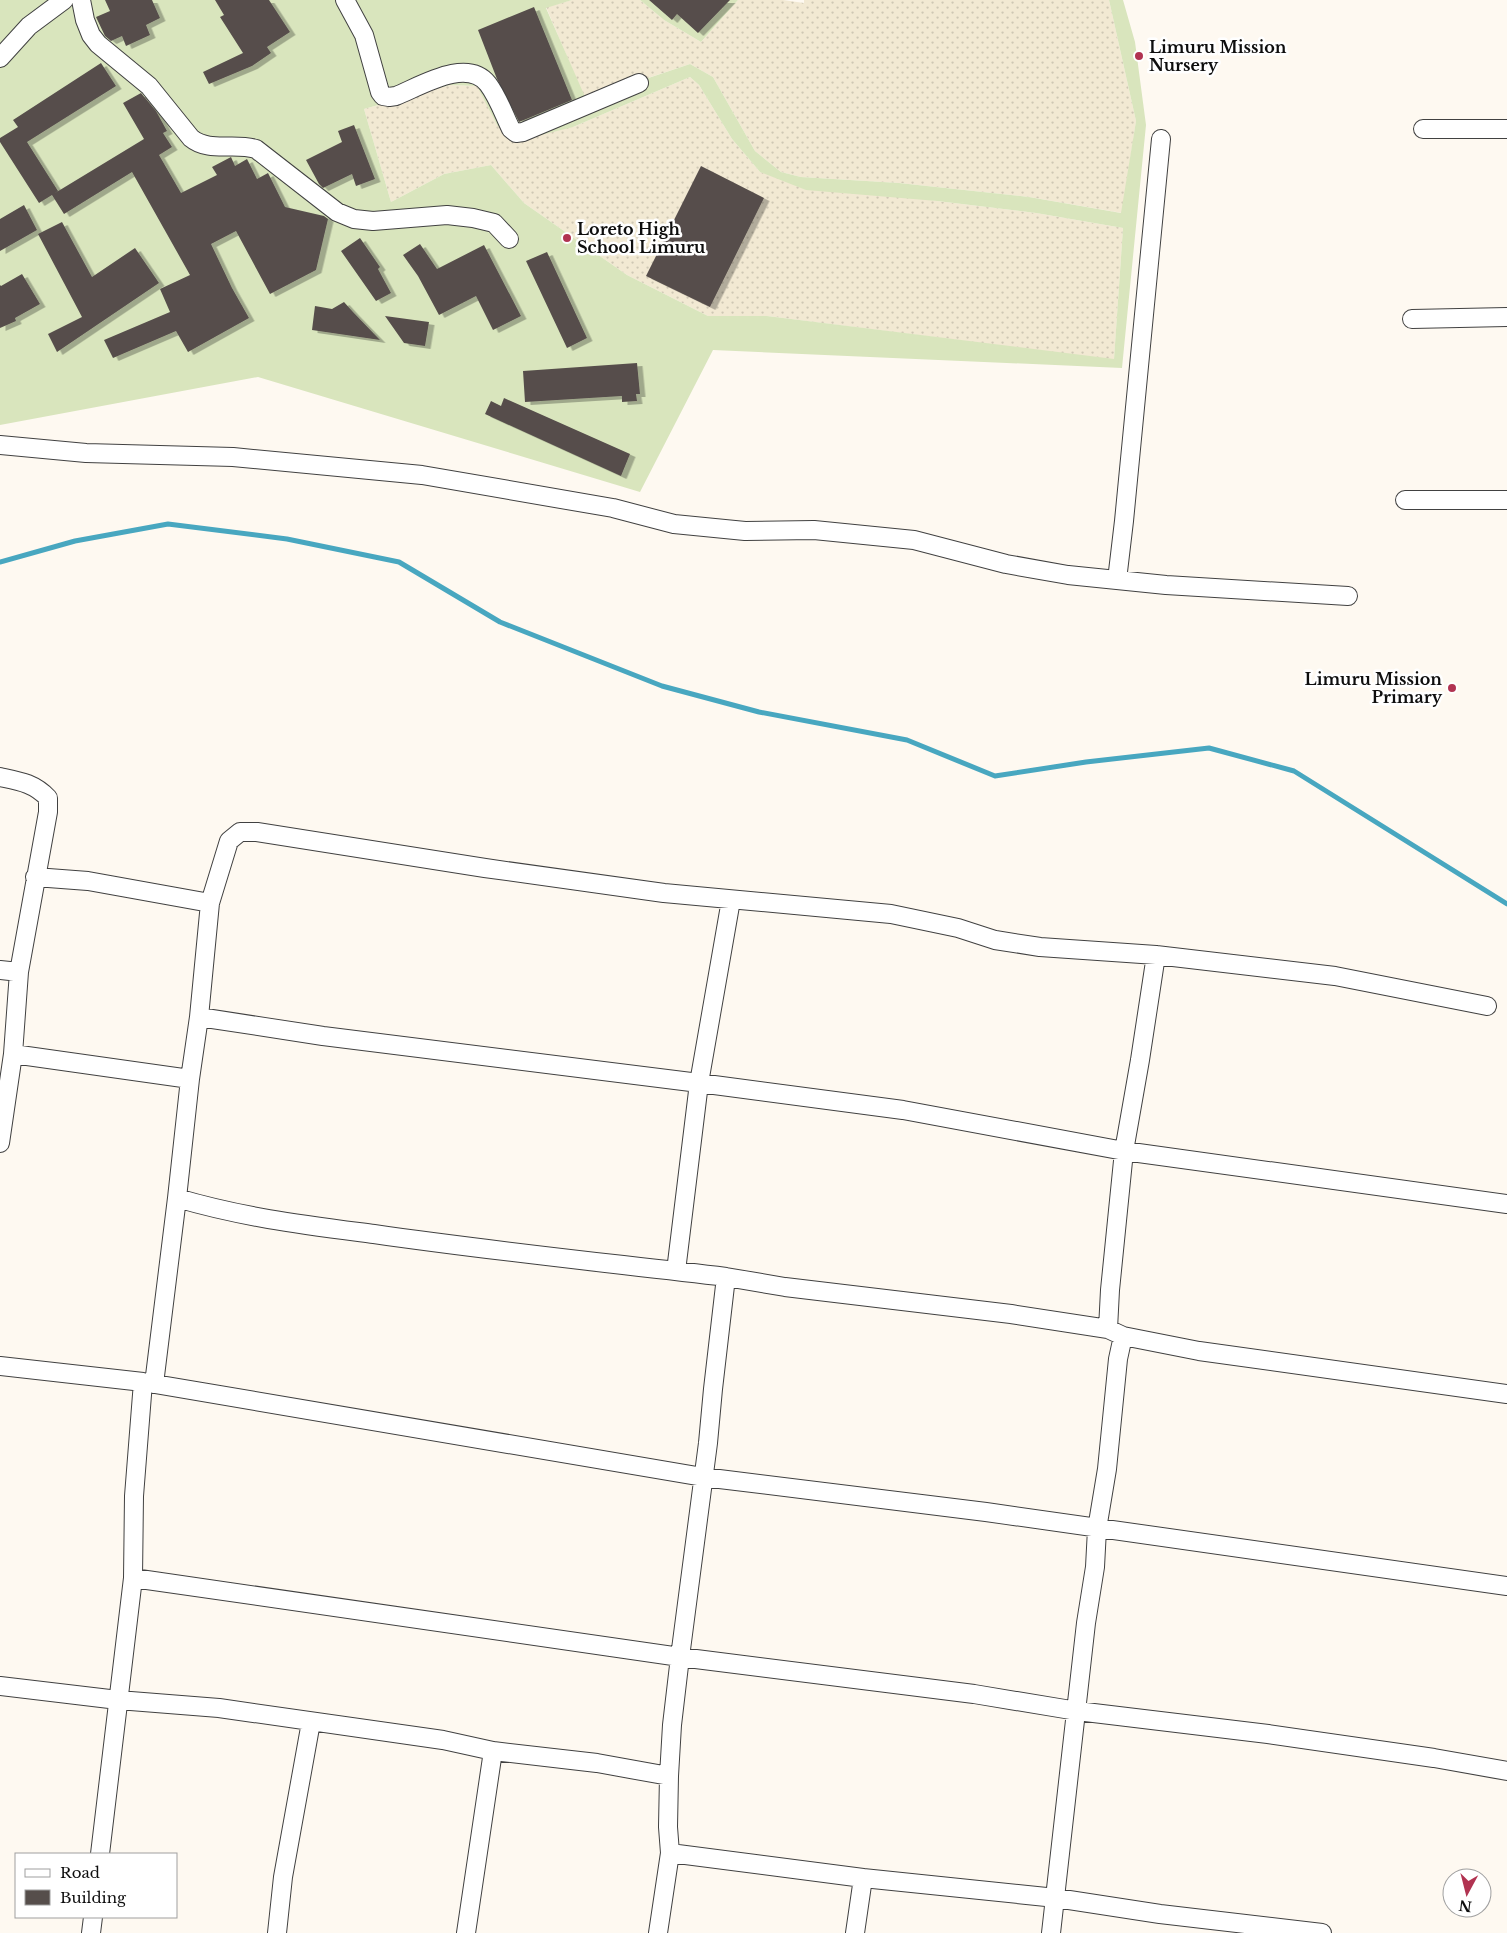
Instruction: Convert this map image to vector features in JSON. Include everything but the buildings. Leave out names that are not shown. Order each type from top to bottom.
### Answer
[{"type":"street","points":[[0,58],[29,26],[64,0]]},
{"type":"street","points":[[81,0],[85,20],[91,35],[98,44],[149,86],[198,143],[206,146],[243,146],[256,149],[337,212],[354,219],[373,220],[456,216],[494,223],[509,239]]},
{"type":"street","points":[[345,0],[364,35],[380,92],[383,96],[389,98],[451,73],[472,73],[482,78],[489,86],[510,130],[523,132],[640,83]]},
{"type":"street","points":[[1423,129],[1507,129]]},
{"type":"street","points":[[1117,580],[1161,139]]},
{"type":"street","points":[[1412,319],[1507,317]]},
{"type":"street","points":[[0,446],[86,453],[233,457],[422,475],[613,508],[674,524],[745,532],[814,530],[914,540],[1006,564],[1068,575],[1166,585],[1348,596]]},
{"type":"street","points":[[1405,500],[1507,500]]},
{"type":"street","points":[[0,777],[25,781],[40,789],[48,798],[48,812],[19,972],[13,1054],[0,1143]]},
{"type":"street","points":[[100,1853],[133,1578],[134,1496],[149,1383],[178,1198],[210,903],[229,841],[240,832],[257,832],[486,868],[731,900],[891,914],[958,928],[995,940],[1040,947],[1156,955],[1335,976],[1487,1006]]},
{"type":"street","points":[[35,877],[88,882],[210,903]]},
{"type":"street","points":[[676,1271],[699,1083],[731,900]]},
{"type":"street","points":[[1051,1933],[1086,1623],[1095,1566],[1096,1529],[1107,1469],[1118,1359],[1110,1290],[1124,1151],[1156,955]]},
{"type":"street","points":[[0,970],[19,972]]},
{"type":"street","points":[[199,1017],[323,1036],[903,1110],[1124,1151],[1507,1204]]},
{"type":"street","points":[[13,1054],[190,1079]]},
{"type":"street","points":[[178,1198],[218,1210],[315,1227],[468,1248],[726,1277],[785,1287],[1011,1314],[1115,1332],[1199,1351],[1507,1394]]},
{"type":"street","points":[[658,1933],[670,1853],[668,1827],[672,1725],[726,1277]]},
{"type":"street","points":[[0,1366],[149,1383],[703,1477],[986,1512],[1507,1586]]},
{"type":"street","points":[[133,1578],[680,1657],[974,1694],[1077,1711],[1268,1734],[1434,1758],[1507,1771]]},
{"type":"street","points":[[0,1686],[118,1700],[219,1708],[442,1740],[494,1751],[597,1763],[669,1776]]},
{"type":"street","points":[[277,1933],[283,1877],[311,1722]]},
{"type":"street","points":[[466,1933],[494,1751]]},
{"type":"street","points":[[670,1853],[863,1878],[1056,1898],[1236,1928],[1322,1933]]},
{"type":"street","points":[[856,1933],[863,1878]]},
{"type":"street","points":[[91,1933],[93,1918]]},
{"type":"shaded area","points":[[572,0],[640,0],[664,20],[701,42],[738,0],[783,0],[804,3],[804,0],[1109,0],[1136,121],[1122,213],[1029,197],[899,183],[801,177],[781,172],[755,151],[713,77],[690,64],[585,99],[546,7]]},
{"type":"shaded area","points":[[690,77],[699,85],[732,139],[760,172],[937,201],[1036,213],[1123,228],[1114,360],[767,316],[708,316],[627,275],[524,203],[491,165],[444,174],[391,202],[364,109],[450,85],[478,86],[497,125],[573,127]]},
{"type":"green space","points":[[0,0],[572,0],[546,8],[586,99],[690,64],[713,77],[755,151],[781,172],[801,177],[899,183],[1029,197],[1121,213],[1136,121],[1109,0],[1123,0],[1135,42],[1146,125],[1122,368],[713,350],[640,492],[258,377],[0,425]],"holes":[[[690,77],[699,85],[732,139],[760,172],[806,190],[937,201],[1036,213],[1123,228],[1114,359],[767,316],[708,316],[627,275],[524,203],[491,165],[444,174],[391,202],[364,109],[450,85],[477,86],[497,125],[513,142],[573,127]]]},
{"type":"green space","points":[[640,0],[738,0],[701,42],[664,20]]},
{"type":"waterway","points":[[0,562],[75,541],[168,524],[287,539],[399,562],[500,622],[662,686],[759,712],[907,740],[995,776],[1086,762],[1209,748],[1294,771],[1507,904]]},
{"type":"place","name":"Limuru Mission Nursery","points":[[1139,56]]},
{"type":"place","name":"Loreto High School Limuru","points":[[567,238]]},
{"type":"place","name":"Limuru Mission Primary","points":[[1452,688]]}]
